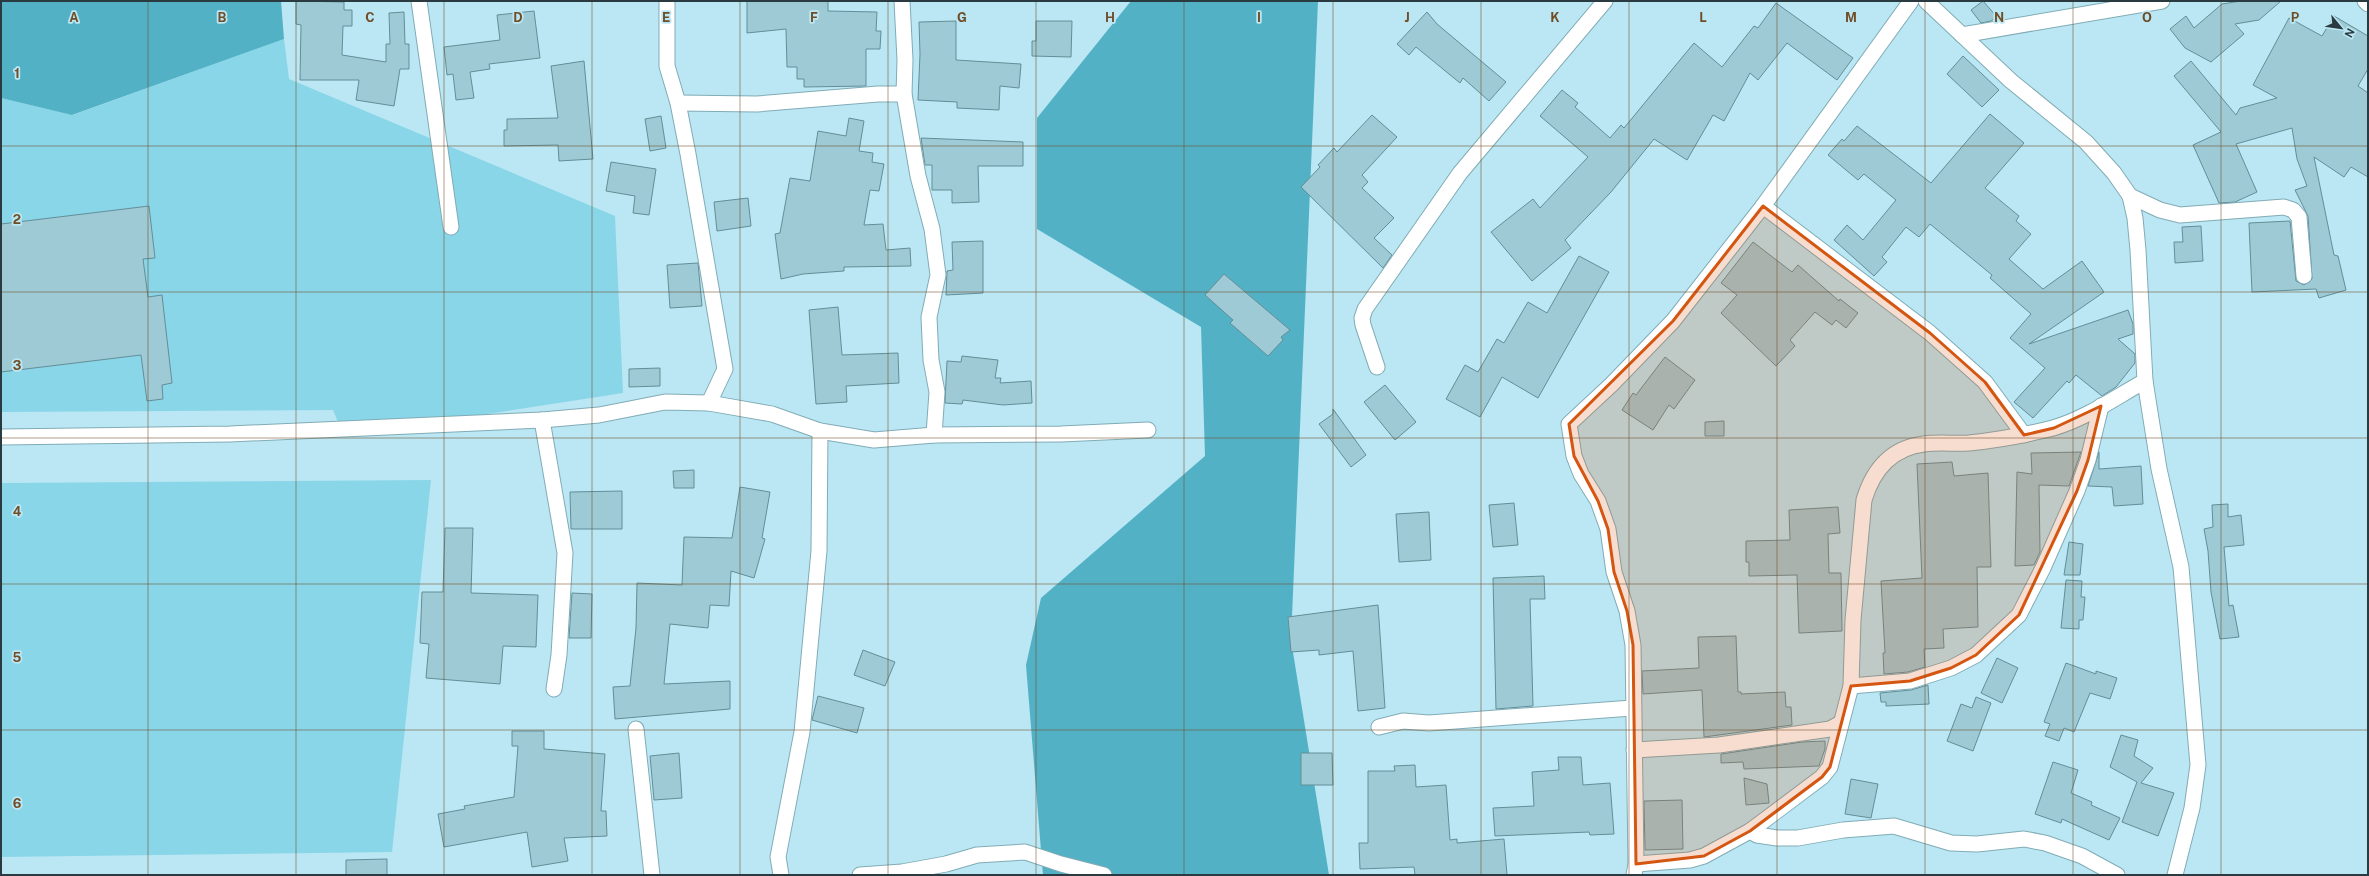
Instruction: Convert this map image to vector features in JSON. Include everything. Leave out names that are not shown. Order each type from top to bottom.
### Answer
[{"type":"street","points":[[419,1],[451,227]]},
{"type":"street","points":[[667,1],[667,66],[678,103],[725,370],[709,403]]},
{"type":"street","points":[[902,1],[905,60],[904,94],[918,176],[932,229],[938,275],[929,317],[931,360],[937,392],[934,435]]},
{"type":"street","points":[[1377,367],[1363,325],[1362,318],[1365,309],[1460,173],[1605,1]]},
{"type":"street","points":[[1911,1],[1763,206],[1673,321],[1569,424],[1574,456],[1581,474],[1598,501],[1608,529],[1614,572],[1627,611],[1633,645],[1632,708],[1634,750],[1635,869],[1690,860],[1704,856],[1750,831],[1822,777],[1830,767],[1840,724],[1845,716],[1851,686],[1859,535],[1864,500],[1870,481],[1876,471],[1884,463],[1905,449],[1918,446],[2001,440],[2054,428],[2101,406],[2145,381]]},
{"type":"street","points":[[1926,1],[2011,81],[2086,142],[2114,173],[2130,196],[2135,218],[2137,237],[2145,381],[2159,469],[2181,567],[2198,765],[2192,808],[2175,875]]},
{"type":"street","points":[[1962,35],[2162,1]]},
{"type":"street","points":[[2365,1],[2368,4]]},
{"type":"street","points":[[678,103],[757,104],[878,94],[904,94]]},
{"type":"street","points":[[2130,196],[2160,210],[2180,215],[2284,207],[2293,210],[2299,216],[2304,276]]},
{"type":"street","points":[[1763,206],[1930,333],[1985,382],[2024,435]]},
{"type":"street","points":[[1,437],[230,434],[542,420],[599,414],[665,402],[709,403],[772,414],[820,431],[874,440],[934,435],[1061,434],[1148,430]]},
{"type":"street","points":[[1851,686],[1910,681],[1951,668],[1976,655],[2019,615],[2043,568],[2077,491],[2088,460],[2101,406]]},
{"type":"street","points":[[542,420],[565,553],[559,655],[554,690]]},
{"type":"street","points":[[781,875],[778,858],[802,732],[819,551],[820,431]]},
{"type":"street","points":[[1379,727],[1403,721],[1429,723],[1632,708]]},
{"type":"street","points":[[1634,750],[1726,744],[1830,729],[1840,724]]},
{"type":"street","points":[[636,729],[652,875]]},
{"type":"street","points":[[1750,831],[1757,835],[1770,837],[1798,838],[1843,830],[1894,826],[1951,842],[1977,844],[2024,839],[2045,843],[2082,856],[2117,875]]},
{"type":"street","points":[[860,875],[902,872],[946,864],[977,855],[1025,852],[1061,864],[1104,875]]},
{"type":"highlighted area","points":[[1763,206],[1930,333],[1985,382],[2024,435],[2054,428],[2101,406],[2088,460],[2077,491],[2019,615],[1976,655],[1951,668],[1910,681],[1851,686],[1830,767],[1822,777],[1750,831],[1704,856],[1636,864],[1633,645],[1627,611],[1614,572],[1608,529],[1598,501],[1574,456],[1569,424],[1673,321]]},
{"type":"shaded area","points":[[1,1],[281,1],[284,39],[72,115],[1,98]]},
{"type":"shaded area","points":[[1131,1],[1318,1],[1291,640],[1329,875],[1043,875],[1026,665],[1041,598],[1205,456],[1201,327],[1037,229],[1037,118]]},
{"type":"shaded area","points":[[284,39],[289,79],[615,216],[623,393],[344,436],[333,410],[1,412],[1,98],[73,115]]},
{"type":"shaded area","points":[[431,480],[392,852],[1,857],[1,483]]},
{"type":"building","points":[[296,1],[344,2],[344,10],[352,10],[352,26],[343,26],[342,55],[386,62],[386,44],[390,44],[389,13],[404,12],[405,44],[409,44],[409,69],[400,69],[394,106],[356,100],[359,80],[300,80],[301,25],[296,24]]},
{"type":"building","points":[[747,1],[828,1],[828,11],[877,12],[876,31],[881,31],[880,49],[866,49],[866,86],[804,87],[804,79],[797,79],[797,67],[787,67],[786,29],[747,33]]},
{"type":"building","points":[[1983,1],[1997,17],[1991,21],[1981,23],[1971,10]]},
{"type":"building","points":[[2241,1],[2281,1],[2259,20],[2235,24],[2244,34],[2211,62],[2185,48],[2170,29],[2186,16],[2194,28],[2222,4]]},
{"type":"building","points":[[1776,3],[1853,58],[1837,80],[1787,43],[1758,80],[1750,73],[1724,121],[1713,115],[1687,160],[1654,139],[1611,192],[1565,240],[1571,248],[1532,281],[1491,232],[1533,199],[1540,208],[1588,157],[1540,116],[1562,90],[1578,103],[1575,107],[1610,138],[1621,125],[1624,128],[1694,43],[1722,67],[1754,26],[1758,28]]},
{"type":"building","points":[[534,11],[540,58],[489,64],[490,69],[470,72],[474,98],[456,100],[453,74],[447,75],[444,47],[500,40],[497,15]]},
{"type":"building","points":[[1427,12],[1437,24],[1506,82],[1489,101],[1463,78],[1460,83],[1416,47],[1409,55],[1397,44]]},
{"type":"building","points":[[2334,16],[2368,36],[2368,69],[2358,86],[2368,93],[2368,177],[2351,167],[2344,177],[2314,157],[2334,255],[2338,256],[2346,290],[2319,298],[2316,289],[2252,292],[2249,223],[2290,221],[2296,281],[2304,285],[2312,279],[2308,216],[2295,190],[2307,186],[2297,159],[2292,128],[2236,144],[2257,192],[2235,202],[2219,203],[2193,145],[2221,132],[2174,76],[2191,61],[2236,115],[2240,108],[2277,98],[2253,85],[2289,18],[2322,36]]},
{"type":"building","points":[[956,21],[956,60],[1021,64],[1019,88],[1000,86],[999,110],[957,108],[957,102],[918,100],[920,54],[919,22]]},
{"type":"building","points":[[1036,21],[1072,21],[1071,57],[1032,56],[1032,41],[1036,41]]},
{"type":"building","points":[[1963,56],[1999,90],[1982,107],[1947,74]]},
{"type":"building","points":[[584,61],[593,159],[559,161],[558,145],[504,146],[504,130],[507,130],[507,119],[558,118],[551,66]]},
{"type":"building","points":[[1990,114],[2024,143],[1985,188],[2019,216],[2016,221],[2031,234],[2009,259],[2043,289],[2082,261],[2104,292],[2029,344],[2128,310],[2133,324],[2133,334],[2118,339],[2135,354],[2135,363],[2116,387],[2102,396],[2076,375],[2069,383],[2067,381],[2033,418],[2014,402],[2045,368],[2010,338],[2031,314],[1990,278],[1992,275],[1930,224],[1919,237],[1906,227],[1882,257],[1887,262],[1874,276],[1834,240],[1847,225],[1863,240],[1896,200],[1864,174],[1858,180],[1828,155],[1842,139],[1844,141],[1857,126],[1931,183]]},
{"type":"building","points":[[1372,115],[1397,137],[1362,175],[1368,182],[1362,188],[1394,218],[1374,238],[1392,255],[1383,268],[1301,187],[1320,167],[1318,165],[1334,148],[1337,152]]},
{"type":"building","points":[[661,116],[666,148],[650,151],[645,119]]},
{"type":"building","points":[[849,118],[864,121],[859,151],[873,153],[872,162],[884,164],[879,191],[870,190],[864,225],[883,224],[886,250],[910,248],[911,266],[844,267],[844,271],[803,274],[781,279],[775,234],[780,233],[790,178],[810,181],[818,131],[846,136]]},
{"type":"building","points":[[921,138],[1023,142],[1023,166],[978,166],[979,202],[952,203],[952,190],[932,190],[932,165],[925,165]]},
{"type":"building","points":[[611,162],[656,169],[649,215],[633,213],[635,196],[606,191]]},
{"type":"building","points":[[748,198],[751,226],[717,231],[714,202]]},
{"type":"building","points":[[149,206],[155,258],[143,259],[148,297],[162,295],[172,383],[162,385],[163,399],[147,401],[141,355],[1,372],[1,224]]},
{"type":"building","points":[[2201,226],[2203,261],[2175,263],[2174,242],[2183,242],[2182,227]]},
{"type":"building","points":[[983,241],[983,293],[946,295],[947,271],[953,270],[952,242]]},
{"type":"building","points":[[1753,242],[1792,272],[1798,265],[1839,301],[1840,299],[1858,313],[1846,328],[1836,320],[1832,325],[1815,312],[1790,340],[1795,346],[1776,366],[1721,313],[1737,295],[1721,283]]},
{"type":"building","points":[[1579,256],[1609,272],[1538,398],[1502,377],[1480,417],[1446,399],[1465,365],[1478,372],[1497,339],[1504,343],[1528,302],[1547,313]]},
{"type":"building","points":[[698,263],[702,306],[670,308],[667,265]]},
{"type":"building","points":[[1224,274],[1290,330],[1281,337],[1283,340],[1268,356],[1230,323],[1233,320],[1205,295]]},
{"type":"building","points":[[838,307],[842,355],[898,353],[899,383],[846,386],[847,402],[816,404],[809,310]]},
{"type":"building","points":[[962,356],[998,360],[995,378],[1001,378],[1000,383],[1031,381],[1032,403],[1003,405],[963,400],[962,404],[945,403],[947,361],[961,362]]},
{"type":"building","points":[[1665,357],[1695,380],[1674,409],[1669,405],[1653,430],[1622,410],[1633,393],[1636,395]]},
{"type":"building","points":[[660,368],[660,386],[629,387],[629,369]]},
{"type":"building","points":[[1385,385],[1416,422],[1395,440],[1364,402]]},
{"type":"building","points":[[1333,409],[1366,455],[1351,467],[1319,424],[1333,414]]},
{"type":"building","points":[[1724,421],[1724,436],[1705,436],[1705,422]]},
{"type":"building","points":[[2081,452],[2069,486],[2039,485],[2040,552],[2034,565],[2015,566],[2017,472],[2032,474],[2031,453]]},
{"type":"building","points":[[2099,452],[2099,469],[2141,466],[2143,504],[2114,506],[2112,487],[2088,486]]},
{"type":"building","points":[[1952,462],[1954,476],[1988,473],[1991,567],[1977,567],[1978,627],[1943,629],[1944,648],[1924,649],[1925,667],[1908,672],[1884,674],[1883,653],[1885,653],[1881,581],[1922,578],[1917,464]]},
{"type":"building","points":[[694,470],[694,488],[674,488],[673,471]]},
{"type":"building","points":[[740,487],[770,492],[762,538],[765,539],[754,578],[731,571],[729,606],[710,605],[708,628],[670,624],[664,684],[730,681],[730,709],[615,719],[613,687],[630,686],[636,628],[637,583],[682,585],[684,537],[732,538]]},
{"type":"building","points":[[622,491],[622,529],[571,529],[570,492]]},
{"type":"building","points":[[1514,503],[1518,545],[1493,547],[1489,505]]},
{"type":"building","points":[[2228,504],[2228,517],[2241,515],[2244,545],[2224,547],[2229,606],[2233,605],[2239,637],[2220,639],[2211,592],[2208,551],[2204,529],[2213,527],[2212,505]]},
{"type":"building","points":[[1838,507],[1840,533],[1828,534],[1829,573],[1841,573],[1842,631],[1799,633],[1797,575],[1749,576],[1749,562],[1746,562],[1746,541],[1790,540],[1789,510]]},
{"type":"building","points":[[1429,512],[1431,560],[1399,562],[1396,514]]},
{"type":"building","points":[[445,528],[473,528],[471,593],[538,595],[536,647],[503,646],[500,684],[426,678],[429,644],[420,643],[422,592],[443,592]]},
{"type":"building","points":[[2069,542],[2083,544],[2080,575],[2064,575]]},
{"type":"building","points":[[1544,576],[1545,599],[1530,599],[1533,706],[1496,709],[1493,578]]},
{"type":"building","points":[[2066,580],[2082,581],[2081,597],[2085,597],[2083,620],[2079,620],[2079,629],[2061,628]]},
{"type":"building","points":[[572,593],[592,594],[591,638],[569,638]]},
{"type":"building","points":[[1378,605],[1385,708],[1358,711],[1353,651],[1319,655],[1319,650],[1291,652],[1288,617]]},
{"type":"building","points":[[1736,636],[1738,692],[1741,692],[1741,694],[1785,692],[1786,707],[1791,707],[1792,725],[1704,737],[1702,690],[1643,694],[1642,671],[1699,668],[1698,637]]},
{"type":"building","points":[[863,650],[895,662],[885,686],[854,675]]},
{"type":"building","points":[[1997,658],[2018,668],[2002,703],[1981,693]]},
{"type":"building","points":[[2066,663],[2096,674],[2096,671],[2117,678],[2110,699],[2090,693],[2074,732],[2064,728],[2059,741],[2045,736],[2050,724],[2044,722]]},
{"type":"building","points":[[1928,685],[1929,704],[1886,706],[1886,702],[1881,702],[1880,693],[1911,690]]},
{"type":"building","points":[[818,696],[864,708],[857,733],[812,720]]},
{"type":"building","points":[[1976,697],[1991,703],[1973,751],[1947,741],[1961,704],[1972,708]]},
{"type":"building","points":[[512,731],[544,731],[544,749],[605,754],[601,811],[606,811],[607,836],[564,838],[568,861],[532,867],[527,832],[444,847],[438,814],[465,809],[464,806],[514,797],[518,746],[512,746]]},
{"type":"building","points":[[2121,735],[2138,740],[2134,756],[2153,768],[2141,783],[2174,793],[2158,836],[2122,822],[2137,782],[2110,767]]},
{"type":"building","points":[[1825,741],[1825,749],[1819,766],[1744,769],[1743,762],[1721,763],[1721,754],[1802,742]]},
{"type":"building","points":[[679,753],[682,798],[654,800],[650,756]]},
{"type":"building","points":[[1301,753],[1332,753],[1333,785],[1301,785]]},
{"type":"building","points":[[1558,757],[1581,757],[1583,785],[1610,783],[1614,834],[1590,835],[1589,832],[1495,836],[1493,808],[1534,806],[1532,772],[1559,770]]},
{"type":"building","points":[[2053,762],[2078,770],[2071,793],[2092,802],[2091,805],[2120,818],[2109,840],[2062,819],[2061,823],[2035,814]]},
{"type":"building","points":[[1415,765],[1416,787],[1446,785],[1450,840],[1457,839],[1457,843],[1504,839],[1507,875],[1415,875],[1414,867],[1360,869],[1359,843],[1368,843],[1368,771],[1395,771],[1394,766]]},
{"type":"building","points":[[1744,778],[1767,784],[1769,803],[1746,805]]},
{"type":"building","points":[[1851,779],[1878,784],[1871,818],[1845,814]]},
{"type":"building","points":[[1682,800],[1683,849],[1645,850],[1644,801]]},
{"type":"building","points":[[387,859],[387,875],[346,875],[346,860]]}]
